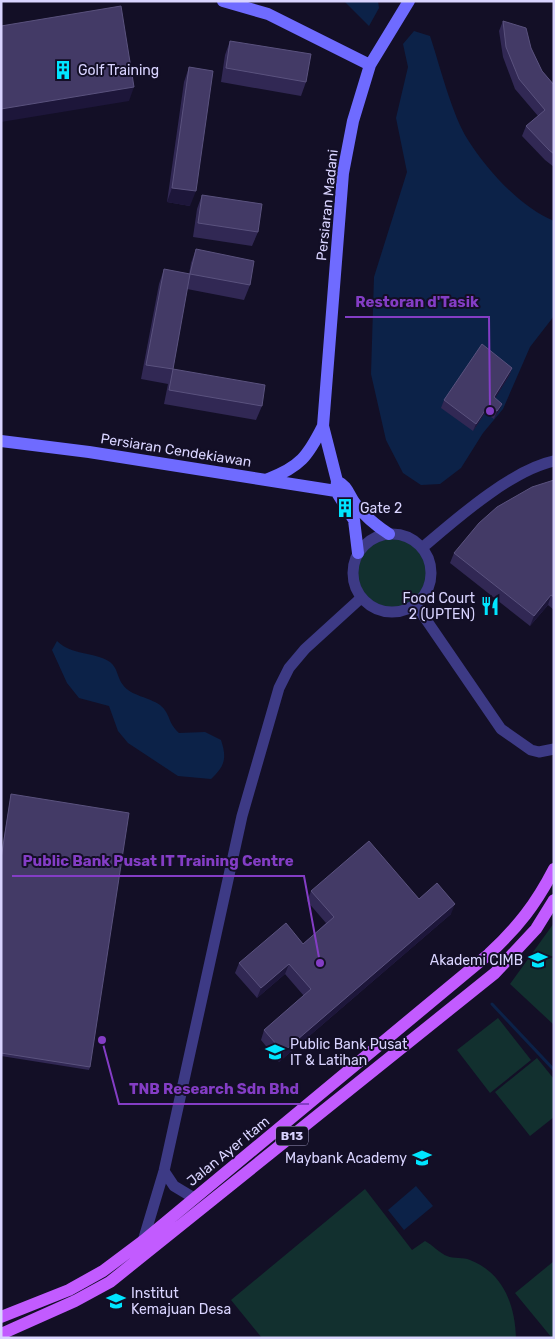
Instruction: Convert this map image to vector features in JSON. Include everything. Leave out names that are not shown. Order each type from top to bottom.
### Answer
[{"type":"main road","name":"Jalan Ayer Itam","points":[[1,1317],[68,1290],[103,1271],[143,1241],[489,954],[520,925],[540,897],[554,869]]},
{"type":"main road","name":"Jalan Ayer Itam","points":[[1,1334],[75,1301],[110,1282],[495,973],[536,929],[554,900]]},
{"type":"street","points":[[223,1],[268,14],[370,65]]},
{"type":"street","name":"Persiaran Madani","points":[[323,426],[342,173],[353,121],[370,65],[409,1]]},
{"type":"street","points":[[268,479],[288,471],[302,461],[312,449],[323,426]]},
{"type":"street","points":[[323,426],[339,486],[354,520],[358,553]]},
{"type":"street","name":"Persiaran Cendekiawan","points":[[1,441],[268,479],[339,486]]},
{"type":"street","points":[[422,548],[473,504],[529,470],[554,461]]},
{"type":"street","points":[[339,486],[373,524],[389,534]]},
{"type":"street","points":[[389,534],[404,536],[422,548],[431,567],[431,582],[425,595],[416,605],[404,611],[391,613],[372,607],[362,598],[353,579],[353,565],[358,553],[374,538],[389,534]]},
{"type":"street","points":[[143,1241],[164,1171],[242,816],[279,688],[289,668],[305,649],[362,598]]},
{"type":"street","points":[[416,605],[501,729],[531,750],[539,752],[554,749]]},
{"type":"street","points":[[164,1171],[174,1186],[194,1198]]},
{"type":"green space","points":[[392,539],[405,542],[416,549],[423,560],[426,573],[423,586],[416,597],[405,604],[392,607],[379,604],[368,597],[361,586],[358,573],[361,560],[368,549],[379,542]]},
{"type":"green space","name":"Akademi CIMB","points":[[554,923],[554,1025],[510,984]]},
{"type":"green space","points":[[498,1018],[531,1060],[490,1093],[457,1050]]},
{"type":"green space","points":[[537,1058],[554,1079],[554,1117],[530,1136],[495,1092]]},
{"type":"green space","points":[[365,1189],[412,1250],[425,1241],[445,1255],[470,1260],[491,1273],[499,1281],[510,1302],[516,1338],[262,1338],[231,1300]]},
{"type":"green space","points":[[554,1261],[554,1338],[552,1338],[515,1293]]},
{"type":"water","points":[[344,1],[378,1],[379,8],[369,26]]},
{"type":"water","points":[[414,31],[430,36],[462,130],[476,152],[517,198],[554,221],[554,316],[530,347],[503,409],[483,433],[461,468],[440,484],[421,485],[403,473],[386,440],[371,374],[374,277],[407,172],[396,118],[408,67],[403,44]]},
{"type":"water","points":[[57,641],[69,649],[97,656],[110,662],[115,667],[126,689],[160,705],[179,733],[205,732],[221,740],[224,757],[219,770],[211,779],[178,776],[128,743],[118,731],[109,706],[79,698],[67,683],[52,650]]},
{"type":"water","points":[[416,1186],[433,1206],[404,1230],[388,1210]]},
{"type":"building","name":"Golf Training","points":[[121,6],[134,87],[1,109],[1,26]]},
{"type":"building","points":[[503,21],[526,28],[531,48],[542,71],[554,85],[554,154],[526,126],[545,110],[519,79],[506,47]]},
{"type":"building","points":[[230,41],[311,54],[306,82],[226,68]]},
{"type":"building","points":[[189,67],[213,71],[196,191],[172,188]]},
{"type":"building","points":[[202,195],[262,204],[258,232],[198,223]]},
{"type":"building","points":[[196,249],[254,261],[250,285],[190,274]]},
{"type":"building","points":[[164,269],[190,274],[173,369],[146,365]]},
{"type":"building","points":[[482,344],[512,368],[494,397],[502,404],[497,411],[488,406],[476,424],[444,400]]},
{"type":"building","points":[[173,369],[265,385],[262,406],[169,390]]},
{"type":"building","points":[[554,480],[554,597],[551,595],[534,616],[454,553],[479,523],[497,507],[532,487]]},
{"type":"building","points":[[11,794],[129,813],[90,1067],[1,1053],[1,859]]},
{"type":"building","points":[[369,841],[419,899],[437,883],[455,904],[283,1052],[264,1030],[311,989],[289,964],[261,988],[239,963],[286,923],[303,944],[334,917],[311,891]]},
{"type":"waterway","points":[[492,1004],[554,1070]]},
{"type":"place","name":"Golf Training","points":[[63,70]]},
{"type":"place","name":"Restoran d'Tasik","points":[[490,411]]},
{"type":"place","name":"Gate 2","points":[[345,508]]},
{"type":"place","name":"Food Court 2 (UPTEN)","points":[[490,606]]},
{"type":"place","name":"Akademi CIMB","points":[[538,960]]},
{"type":"place","name":"Public Bank Pusat IT Training Centre","points":[[320,963]]},
{"type":"place","name":"TNB Research Sdn Bhd","points":[[102,1040]]},
{"type":"place","name":"Public Bank Pusat IT & Latihan","points":[[275,1052]]},
{"type":"place","name":"Maybank Academy","points":[[422,1158]]},
{"type":"place","name":"Institut Kemajuan Desa","points":[[116,1301]]}]
